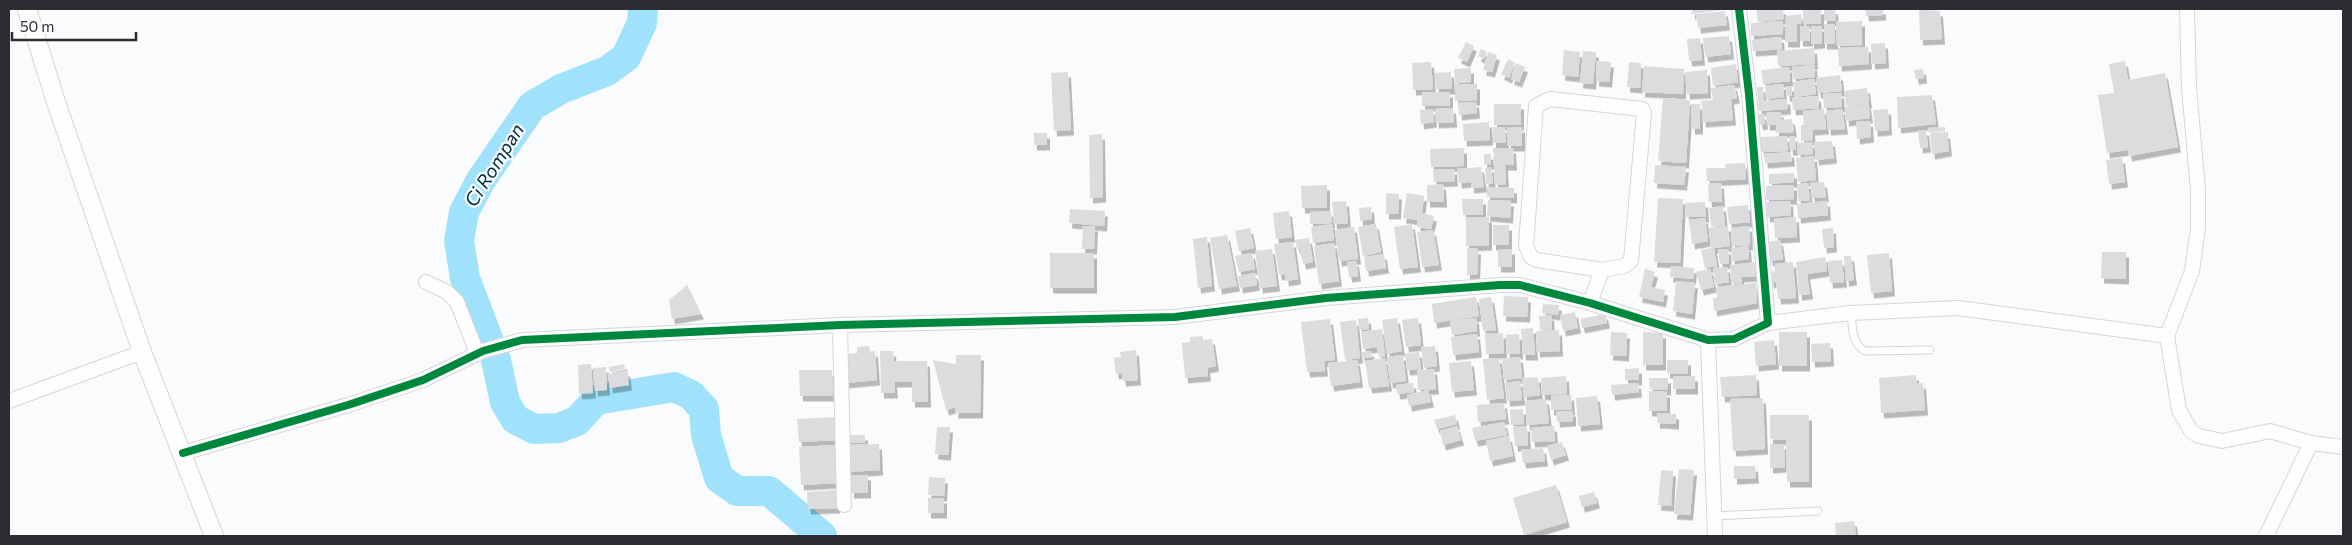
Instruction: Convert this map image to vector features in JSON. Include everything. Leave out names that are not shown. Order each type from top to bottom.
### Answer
[{"type":"street","points":[[28,9],[56,102],[142,352],[214,536]]},
{"type":"street","points":[[1739,9],[1749,94],[1768,323]]},
{"type":"street","points":[[2188,9],[2189,88],[2198,190],[2198,228],[2192,271],[2167,336],[2179,410],[2191,431],[2213,441],[2230,440],[2270,431],[2311,443],[2343,447]]},
{"type":"street","points":[[1544,100],[1642,109],[1644,113],[1631,261],[1624,266],[1602,270],[1537,260],[1527,252],[1536,106],[1544,100]]},
{"type":"street","points":[[1590,303],[1602,270]]},
{"type":"street","points":[[426,282],[447,292],[456,302],[480,352]]},
{"type":"street","points":[[183,453],[348,405],[423,380],[480,352],[522,340],[840,325],[1175,317],[1326,298],[1500,285],[1520,286],[1590,303],[1708,340],[1734,339],[1768,323],[1851,313],[1958,308],[2167,336]]},
{"type":"street","points":[[840,325],[844,505]]},
{"type":"street","points":[[1708,340],[1715,536]]},
{"type":"street","points":[[9,401],[142,352]]},
{"type":"street","points":[[2266,536],[2311,443]]},
{"type":"lane","points":[[1851,313],[1857,347],[1865,351],[1930,350]]},
{"type":"lane","points":[[1714,516],[1818,511]]},
{"type":"building","points":[[1692,9],[1722,9],[1722,10],[1692,14]]},
{"type":"building","points":[[1756,9],[1783,9],[1784,19],[1758,22]]},
{"type":"building","points":[[1803,9],[1821,9],[1821,24],[1803,24]]},
{"type":"building","points":[[1824,9],[1835,9],[1836,21],[1824,21]]},
{"type":"building","points":[[1865,9],[1883,9],[1883,15],[1866,16]]},
{"type":"building","points":[[1919,9],[1940,11],[1942,39],[1920,40]]},
{"type":"building","points":[[1725,11],[1727,25],[1698,28],[1696,14]]},
{"type":"building","points":[[1801,14],[1802,23],[1797,24],[1797,42],[1785,42],[1786,16]]},
{"type":"building","points":[[1783,21],[1783,34],[1751,36],[1751,23]]},
{"type":"building","points":[[1862,21],[1862,45],[1837,46],[1836,22]]},
{"type":"building","points":[[1824,24],[1835,24],[1835,44],[1824,44]]},
{"type":"building","points":[[1800,26],[1809,26],[1810,41],[1800,41]]},
{"type":"building","points":[[1811,26],[1822,26],[1822,43],[1811,44]]},
{"type":"building","points":[[1729,36],[1731,54],[1705,57],[1703,38]]},
{"type":"building","points":[[1781,37],[1782,49],[1753,51],[1752,40]]},
{"type":"building","points":[[1700,38],[1702,60],[1689,61],[1687,39]]},
{"type":"building","points":[[1466,42],[1474,46],[1467,62],[1458,58]]},
{"type":"building","points":[[1885,43],[1886,63],[1872,64],[1871,44]]},
{"type":"building","points":[[1868,47],[1869,64],[1839,66],[1838,48]]},
{"type":"building","points":[[1814,48],[1815,64],[1778,66],[1777,51]]},
{"type":"building","points":[[1481,49],[1487,52],[1484,59],[1478,56]]},
{"type":"building","points":[[1564,50],[1580,52],[1578,77],[1562,75]]},
{"type":"building","points":[[1583,51],[1596,52],[1593,84],[1580,83]]},
{"type":"building","points":[[1488,52],[1497,55],[1492,72],[1483,70]]},
{"type":"building","points":[[1508,59],[1515,63],[1509,78],[1501,74]]},
{"type":"building","points":[[1597,61],[1611,62],[1609,82],[1596,81]]},
{"type":"building","points":[[2125,61],[2128,80],[2165,73],[2178,147],[2129,156],[2128,150],[2107,153],[2098,95],[2114,93],[2109,64]]},
{"type":"building","points":[[1431,62],[1433,89],[1413,90],[1412,63]]},
{"type":"building","points":[[1629,62],[1641,63],[1640,88],[1627,87]]},
{"type":"building","points":[[1516,63],[1525,67],[1519,82],[1511,79]]},
{"type":"building","points":[[1736,64],[1738,82],[1713,86],[1711,68]]},
{"type":"building","points":[[1814,65],[1815,77],[1793,79],[1792,67]]},
{"type":"building","points":[[1644,66],[1684,69],[1683,94],[1642,92]]},
{"type":"building","points":[[1789,67],[1790,81],[1763,84],[1761,70]]},
{"type":"building","points":[[1471,68],[1471,82],[1455,83],[1454,69]]},
{"type":"building","points":[[1923,69],[1924,78],[1916,79],[1914,70]]},
{"type":"building","points":[[1707,70],[1708,93],[1687,94],[1685,72]]},
{"type":"building","points":[[1068,72],[1071,130],[1054,131],[1051,73]]},
{"type":"building","points":[[1451,72],[1452,89],[1436,89],[1435,73]]},
{"type":"building","points":[[1840,75],[1842,91],[1818,93],[1816,78]]},
{"type":"building","points":[[1814,79],[1816,94],[1795,97],[1793,82]]},
{"type":"building","points":[[1455,84],[1477,84],[1477,100],[1455,101]]},
{"type":"building","points":[[1783,84],[1784,97],[1766,99],[1765,86]]},
{"type":"building","points":[[1734,85],[1737,98],[1731,99],[1733,120],[1703,122],[1701,101],[1713,100],[1711,88]]},
{"type":"building","points":[[1786,86],[1792,86],[1792,96],[1787,96]]},
{"type":"building","points":[[1757,87],[1763,87],[1764,101],[1787,99],[1788,109],[1759,111]]},
{"type":"building","points":[[1867,88],[1869,103],[1846,106],[1844,91]]},
{"type":"building","points":[[1422,92],[1450,92],[1450,106],[1422,106]]},
{"type":"building","points":[[1841,93],[1842,107],[1824,108],[1823,94]]},
{"type":"building","points":[[1932,95],[1936,124],[1898,128],[1897,97]]},
{"type":"building","points":[[1818,96],[1819,108],[1793,110],[1792,98]]},
{"type":"building","points":[[1663,98],[1690,100],[1686,163],[1658,161]]},
{"type":"building","points":[[1476,102],[1477,113],[1459,115],[1458,103]]},
{"type":"building","points":[[1494,104],[1521,104],[1521,125],[1494,125]]},
{"type":"building","points":[[1691,104],[1700,104],[1700,129],[1692,129]]},
{"type":"building","points":[[1868,104],[1870,118],[1846,121],[1845,107]]},
{"type":"building","points":[[1453,108],[1454,122],[1436,123],[1435,109]]},
{"type":"building","points":[[1433,109],[1434,122],[1421,124],[1420,110]]},
{"type":"building","points":[[1824,109],[1826,129],[1812,130],[1813,140],[1801,141],[1801,125],[1804,125],[1803,111]]},
{"type":"building","points":[[1842,109],[1845,129],[1828,130],[1826,111]]},
{"type":"building","points":[[1888,109],[1889,130],[1875,131],[1873,110]]},
{"type":"building","points":[[1781,112],[1781,120],[1792,119],[1794,132],[1776,133],[1776,125],[1767,125],[1766,113]]},
{"type":"building","points":[[1758,114],[1764,114],[1765,124],[1760,125]]},
{"type":"building","points":[[1870,121],[1871,137],[1857,139],[1856,122]]},
{"type":"building","points":[[1489,122],[1490,140],[1464,141],[1463,124]]},
{"type":"building","points":[[1493,127],[1505,127],[1506,143],[1493,143]]},
{"type":"building","points":[[1522,127],[1522,146],[1508,146],[1507,128]]},
{"type":"building","points":[[1945,127],[1945,131],[1929,133],[1928,128]]},
{"type":"building","points":[[1926,130],[1928,147],[1920,148],[1918,131]]},
{"type":"building","points":[[1034,133],[1047,133],[1047,145],[1034,145]]},
{"type":"building","points":[[1947,133],[1949,151],[1932,154],[1930,135]]},
{"type":"building","points":[[1102,134],[1103,197],[1090,198],[1089,135]]},
{"type":"building","points":[[1787,136],[1788,151],[1761,152],[1760,137]]},
{"type":"building","points":[[1795,136],[1796,150],[1790,150],[1789,137]]},
{"type":"building","points":[[1832,141],[1834,158],[1816,160],[1814,142]]},
{"type":"building","points":[[1812,142],[1813,154],[1798,155],[1797,143]]},
{"type":"building","points":[[1464,148],[1464,166],[1431,167],[1430,149]]},
{"type":"building","points":[[1493,148],[1513,148],[1514,165],[1505,165],[1506,184],[1495,185]]},
{"type":"building","points":[[1791,152],[1792,161],[1765,163],[1764,154]]},
{"type":"building","points":[[1484,154],[1491,154],[1491,164],[1484,165]]},
{"type":"building","points":[[1814,156],[1816,180],[1798,182],[1796,158]]},
{"type":"building","points":[[2122,158],[2125,182],[2109,184],[2106,160]]},
{"type":"building","points":[[1745,163],[1746,179],[1707,181],[1706,168],[1726,168],[1725,164]]},
{"type":"building","points":[[1655,165],[1686,167],[1684,185],[1654,183]]},
{"type":"building","points":[[1481,167],[1484,187],[1471,188],[1471,182],[1459,183],[1457,169]]},
{"type":"building","points":[[1491,167],[1493,184],[1486,184],[1485,168]]},
{"type":"building","points":[[1454,169],[1455,181],[1434,182],[1433,170]]},
{"type":"building","points":[[1794,173],[1794,182],[1769,184],[1769,174]]},
{"type":"building","points":[[1824,182],[1826,197],[1812,198],[1810,183]]},
{"type":"building","points":[[1721,183],[1722,202],[1709,202],[1708,184]]},
{"type":"building","points":[[1808,183],[1810,201],[1798,201],[1797,184]]},
{"type":"building","points":[[1443,184],[1444,202],[1427,202],[1427,185]]},
{"type":"building","points":[[1327,185],[1327,208],[1302,208],[1301,186]]},
{"type":"building","points":[[1794,185],[1794,199],[1766,200],[1766,186]]},
{"type":"building","points":[[1487,187],[1514,188],[1514,198],[1487,197]]},
{"type":"building","points":[[1386,193],[1399,194],[1398,214],[1386,214]]},
{"type":"building","points":[[1407,193],[1424,196],[1422,213],[1434,216],[1431,229],[1417,227],[1418,220],[1403,218]]},
{"type":"building","points":[[1658,198],[1683,199],[1680,263],[1654,262]]},
{"type":"building","points":[[1462,199],[1483,199],[1483,215],[1463,215]]},
{"type":"building","points":[[1488,200],[1511,201],[1510,218],[1487,216]]},
{"type":"building","points":[[1346,201],[1348,223],[1334,224],[1332,202]]},
{"type":"building","points":[[1790,201],[1791,215],[1767,217],[1766,202]]},
{"type":"building","points":[[1827,201],[1828,215],[1798,218],[1797,204]]},
{"type":"building","points":[[1705,202],[1706,217],[1686,217],[1685,203]]},
{"type":"building","points":[[1748,205],[1750,222],[1729,224],[1727,207]]},
{"type":"building","points":[[1723,206],[1725,225],[1711,227],[1709,208]]},
{"type":"building","points":[[1371,207],[1372,219],[1360,221],[1359,208]]},
{"type":"building","points":[[1070,209],[1105,211],[1104,226],[1069,223]]},
{"type":"building","points":[[1289,211],[1292,237],[1276,239],[1273,213]]},
{"type":"building","points":[[1331,211],[1332,223],[1310,224],[1310,212]]},
{"type":"building","points":[[1466,217],[1489,217],[1489,245],[1466,246]]},
{"type":"building","points":[[1796,217],[1797,237],[1775,238],[1774,219]]},
{"type":"building","points":[[1705,218],[1708,241],[1692,244],[1689,220]]},
{"type":"building","points":[[1332,224],[1334,240],[1313,243],[1311,227]]},
{"type":"building","points":[[1376,224],[1381,252],[1363,256],[1358,227]]},
{"type":"building","points":[[1412,224],[1418,267],[1400,269],[1394,227]]},
{"type":"building","points":[[1493,225],[1509,225],[1509,245],[1493,245]]},
{"type":"building","points":[[1083,226],[1095,226],[1094,249],[1082,249]]},
{"type":"building","points":[[1728,226],[1730,246],[1714,248],[1717,266],[1705,268],[1701,250],[1711,248],[1709,228]]},
{"type":"building","points":[[1749,226],[1750,245],[1732,246],[1731,228]]},
{"type":"building","points":[[1354,227],[1358,259],[1339,261],[1335,230]]},
{"type":"building","points":[[1250,228],[1254,248],[1239,251],[1235,231]]},
{"type":"building","points":[[1833,228],[1834,247],[1824,248],[1822,229]]},
{"type":"building","points":[[1433,230],[1439,265],[1422,267],[1417,232]]},
{"type":"building","points":[[1227,235],[1237,286],[1219,289],[1210,238]]},
{"type":"building","points":[[1207,237],[1212,286],[1198,288],[1193,239]]},
{"type":"building","points":[[1309,238],[1313,262],[1303,264],[1300,249],[1297,249],[1295,240]]},
{"type":"building","points":[[1780,240],[1783,259],[1770,261],[1767,242]]},
{"type":"building","points":[[1293,242],[1298,279],[1286,281],[1285,274],[1279,275],[1274,244]]},
{"type":"building","points":[[1334,243],[1339,281],[1319,284],[1314,246]]},
{"type":"building","points":[[1748,246],[1749,259],[1732,261],[1731,248]]},
{"type":"building","points":[[1467,248],[1478,249],[1477,275],[1467,275]]},
{"type":"building","points":[[1272,249],[1277,286],[1260,288],[1255,251]]},
{"type":"building","points":[[1512,249],[1512,267],[1498,267],[1498,250]]},
{"type":"building","points":[[1718,249],[1728,249],[1729,263],[1720,264]]},
{"type":"building","points":[[2102,252],[2126,252],[2126,279],[2101,278]]},
{"type":"building","points":[[1050,253],[1094,253],[1094,288],[1050,288]]},
{"type":"building","points":[[1252,253],[1255,269],[1239,272],[1235,256]]},
{"type":"building","points":[[1889,253],[1892,291],[1871,293],[1867,255]]},
{"type":"building","points":[[1384,254],[1386,268],[1366,271],[1364,257]]},
{"type":"building","points":[[1844,256],[1851,256],[1854,280],[1846,281]]},
{"type":"building","points":[[1825,257],[1827,271],[1807,274],[1810,294],[1799,295],[1796,262]]},
{"type":"building","points":[[1842,260],[1844,282],[1830,283],[1828,261]]},
{"type":"building","points":[[1356,261],[1358,276],[1349,277],[1347,262]]},
{"type":"building","points":[[1756,262],[1757,276],[1741,277],[1742,283],[1732,284],[1730,265]]},
{"type":"building","points":[[1793,262],[1796,298],[1778,299],[1776,282],[1771,283],[1769,272],[1775,271],[1775,264]]},
{"type":"building","points":[[1671,266],[1694,268],[1693,279],[1670,277]]},
{"type":"building","points":[[1727,267],[1729,282],[1715,284],[1713,268]]},
{"type":"building","points":[[1645,269],[1655,272],[1651,287],[1665,290],[1663,302],[1639,297]]},
{"type":"building","points":[[1710,269],[1714,287],[1701,290],[1696,272]]},
{"type":"building","points":[[1255,273],[1257,285],[1240,288],[1238,276]]},
{"type":"building","points":[[1676,281],[1695,283],[1692,314],[1673,311]]},
{"type":"building","points":[[1756,283],[1757,303],[1714,311],[1713,298],[1717,298],[1716,287]]},
{"type":"building","points":[[687,285],[701,314],[672,319],[669,300]]},
{"type":"building","points":[[1504,296],[1528,297],[1527,317],[1503,316]]},
{"type":"building","points":[[1476,297],[1479,316],[1434,323],[1432,304]]},
{"type":"building","points":[[1491,297],[1496,330],[1483,331],[1479,299]]},
{"type":"building","points":[[1543,304],[1559,305],[1558,315],[1542,313]]},
{"type":"building","points":[[1575,312],[1578,328],[1563,331],[1560,315]]},
{"type":"building","points":[[1605,314],[1607,323],[1582,328],[1580,319]]},
{"type":"building","points":[[1551,315],[1552,329],[1540,330],[1539,316]]},
{"type":"building","points":[[1368,318],[1369,329],[1359,330],[1358,319]]},
{"type":"building","points":[[1397,318],[1402,351],[1387,354],[1382,320]]},
{"type":"building","points":[[1418,318],[1421,345],[1406,347],[1402,320]]},
{"type":"building","points":[[1476,318],[1477,331],[1452,335],[1450,321]]},
{"type":"building","points":[[1330,319],[1335,360],[1324,361],[1325,371],[1307,372],[1301,322]]},
{"type":"building","points":[[1356,320],[1360,358],[1345,360],[1340,322]]},
{"type":"building","points":[[1533,328],[1535,355],[1523,355],[1521,329]]},
{"type":"building","points":[[1382,329],[1385,356],[1379,357],[1377,347],[1363,349],[1361,332]]},
{"type":"building","points":[[1559,330],[1560,351],[1537,352],[1536,331]]},
{"type":"building","points":[[1611,332],[1627,333],[1626,356],[1610,355]]},
{"type":"building","points":[[1643,332],[1663,333],[1663,365],[1643,365]]},
{"type":"building","points":[[1779,332],[1807,332],[1807,366],[1779,366]]},
{"type":"building","points":[[1503,333],[1504,353],[1486,354],[1485,334]]},
{"type":"building","points":[[1477,334],[1479,352],[1453,355],[1451,337]]},
{"type":"building","points":[[1519,334],[1520,354],[1507,354],[1506,335]]},
{"type":"building","points":[[1203,336],[1203,340],[1212,339],[1216,366],[1207,368],[1208,376],[1185,378],[1182,343],[1190,342],[1190,337]]},
{"type":"building","points":[[1774,340],[1776,364],[1756,366],[1754,342]]},
{"type":"building","points":[[1830,343],[1831,361],[1812,362],[1811,344]]},
{"type":"building","points":[[869,346],[870,352],[875,351],[877,380],[845,383],[843,354],[857,353],[857,347]]},
{"type":"building","points":[[1435,346],[1437,366],[1424,368],[1421,347]]},
{"type":"building","points":[[1136,350],[1138,380],[1123,381],[1122,373],[1116,374],[1114,358],[1121,357],[1120,352]]},
{"type":"building","points":[[880,351],[893,351],[894,361],[927,361],[928,402],[912,402],[912,382],[894,382],[895,393],[881,393]]},
{"type":"building","points":[[1371,351],[1372,357],[1362,358],[1361,352]]},
{"type":"building","points":[[1419,352],[1421,369],[1407,370],[1405,354]]},
{"type":"building","points":[[956,355],[981,355],[980,413],[955,413],[956,407],[946,410],[933,360],[956,364]]},
{"type":"building","points":[[1403,355],[1406,381],[1390,383],[1387,357]]},
{"type":"building","points":[[1520,357],[1522,378],[1504,380],[1502,359]]},
{"type":"building","points":[[1385,358],[1389,386],[1369,388],[1365,361]]},
{"type":"building","points":[[1499,358],[1504,398],[1487,400],[1483,359]]},
{"type":"building","points":[[1357,360],[1360,382],[1331,386],[1328,363]]},
{"type":"building","points":[[1667,360],[1688,360],[1688,374],[1667,373]]},
{"type":"building","points":[[1471,361],[1474,390],[1452,392],[1449,363]]},
{"type":"building","points":[[591,364],[593,393],[579,394],[578,365]]},
{"type":"building","points":[[624,364],[625,369],[610,372],[609,367]]},
{"type":"building","points":[[606,367],[607,390],[595,391],[593,368]]},
{"type":"building","points":[[1639,368],[1639,380],[1625,380],[1625,369]]},
{"type":"building","points":[[1434,369],[1436,389],[1418,390],[1417,370]]},
{"type":"building","points":[[799,370],[832,370],[833,396],[800,396]]},
{"type":"building","points":[[627,371],[629,385],[610,388],[608,374]]},
{"type":"building","points":[[1756,375],[1757,395],[1722,397],[1720,377]]},
{"type":"building","points":[[1916,375],[1917,384],[1923,383],[1925,410],[1881,413],[1879,378]]},
{"type":"building","points":[[1566,376],[1567,394],[1542,395],[1541,378]]},
{"type":"building","points":[[1673,376],[1695,376],[1695,389],[1673,389]]},
{"type":"building","points":[[1538,377],[1540,395],[1524,397],[1522,378]]},
{"type":"building","points":[[1649,378],[1668,378],[1668,390],[1650,389]]},
{"type":"building","points":[[1520,381],[1522,400],[1507,401],[1505,383]]},
{"type":"building","points":[[1413,383],[1414,392],[1397,394],[1396,385]]},
{"type":"building","points":[[1638,383],[1639,392],[1612,395],[1611,385]]},
{"type":"building","points":[[1428,390],[1431,402],[1409,406],[1407,395]]},
{"type":"building","points":[[1649,391],[1667,392],[1667,411],[1649,411]]},
{"type":"building","points":[[1571,395],[1572,410],[1551,410],[1551,396]]},
{"type":"building","points":[[1597,396],[1600,424],[1578,426],[1576,398]]},
{"type":"building","points":[[1763,398],[1765,449],[1733,451],[1730,399]]},
{"type":"building","points":[[1546,399],[1549,423],[1527,425],[1525,401]]},
{"type":"building","points":[[1504,403],[1506,419],[1478,422],[1477,405]]},
{"type":"building","points":[[1523,409],[1524,424],[1511,425],[1510,410]]},
{"type":"building","points":[[1573,411],[1573,421],[1557,422],[1556,412]]},
{"type":"building","points":[[1657,413],[1676,414],[1676,424],[1657,423]]},
{"type":"building","points":[[1455,415],[1457,424],[1437,429],[1434,420]]},
{"type":"building","points":[[1770,415],[1809,415],[1809,482],[1787,482],[1786,440],[1770,439]]},
{"type":"building","points":[[835,417],[836,440],[799,442],[797,419]]},
{"type":"building","points":[[1504,422],[1507,435],[1475,441],[1472,428]]},
{"type":"building","points":[[1457,426],[1461,440],[1443,445],[1440,431]]},
{"type":"building","points":[[1527,426],[1528,445],[1515,446],[1513,427]]},
{"type":"building","points":[[1554,426],[1555,441],[1532,442],[1531,428]]},
{"type":"building","points":[[937,427],[950,427],[948,455],[935,454]]},
{"type":"building","points":[[847,435],[865,435],[865,443],[848,443]]},
{"type":"building","points":[[1509,436],[1513,456],[1490,461],[1486,441]]},
{"type":"building","points":[[1562,442],[1566,455],[1551,460],[1547,446]]},
{"type":"building","points":[[879,444],[880,470],[848,472],[847,445]]},
{"type":"building","points":[[1770,444],[1784,444],[1785,467],[1770,468]]},
{"type":"building","points":[[836,445],[838,483],[801,485],[799,447]]},
{"type":"building","points":[[1543,448],[1545,461],[1523,463],[1521,450]]},
{"type":"building","points":[[1734,466],[1755,466],[1756,478],[1734,479]]},
{"type":"building","points":[[1679,469],[1694,470],[1690,515],[1674,514]]},
{"type":"building","points":[[1661,470],[1673,471],[1671,506],[1658,505]]},
{"type":"building","points":[[851,475],[868,475],[868,493],[851,493]]},
{"type":"building","points":[[929,477],[945,478],[944,496],[928,495]]},
{"type":"building","points":[[1556,485],[1567,522],[1524,535],[1513,498]]},
{"type":"building","points":[[836,490],[837,508],[808,509],[807,492]]},
{"type":"building","points":[[1594,492],[1597,503],[1582,507],[1579,496]]},
{"type":"building","points":[[928,498],[944,498],[944,513],[928,513]]},
{"type":"building","points":[[1854,521],[1856,536],[1836,536],[1835,523]]},
{"type":"waterway","name":"Ci Rompan","points":[[643,9],[642,23],[626,57],[607,71],[561,89],[532,106],[481,180],[464,212],[459,241],[465,278],[496,360],[505,402],[515,419],[534,429],[559,428],[577,421],[596,400],[674,387],[691,395],[704,409],[706,435],[719,478],[737,491],[769,491],[822,536]]},
{"type":"cycle path","points":[[183,453],[348,405],[423,380],[483,351],[522,340],[840,325],[1175,317],[1326,298],[1500,285],[1520,285],[1590,303],[1708,340],[1734,339],[1768,323],[1749,94],[1739,9]]}]
